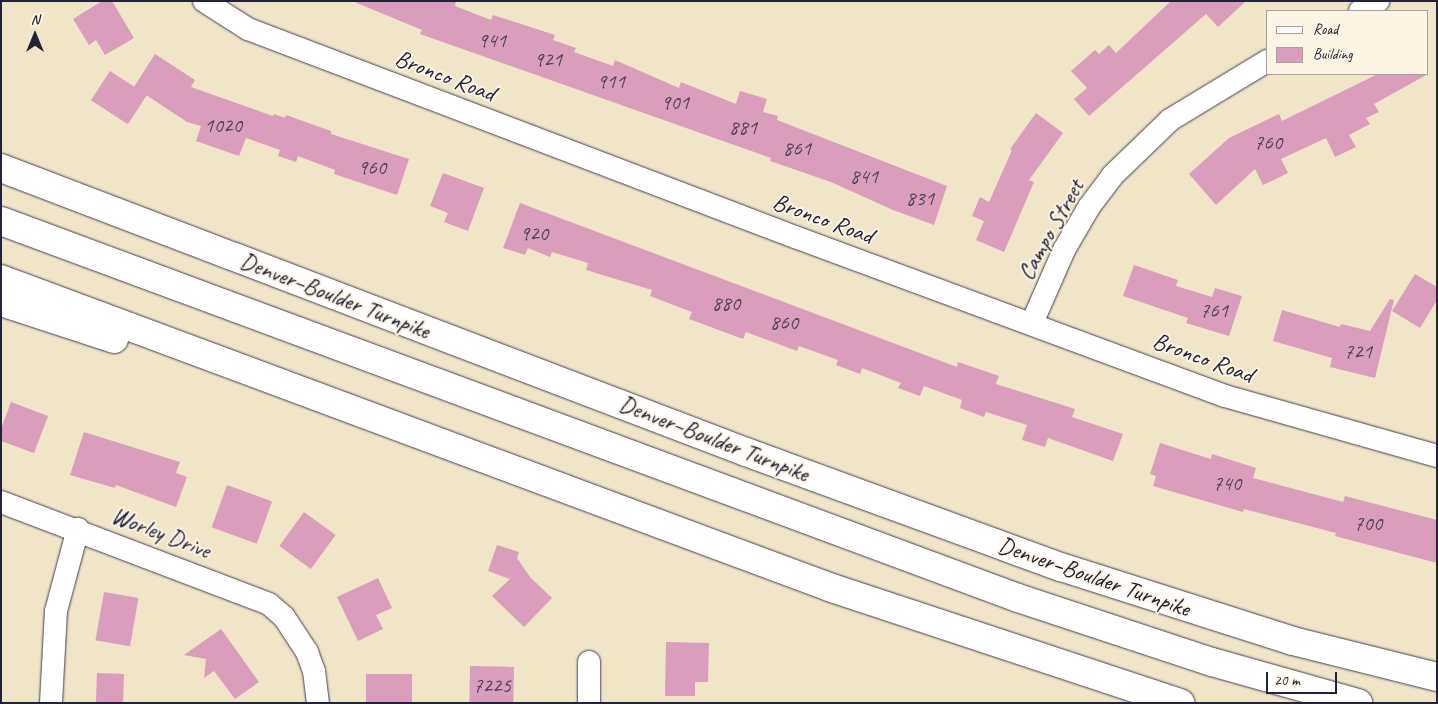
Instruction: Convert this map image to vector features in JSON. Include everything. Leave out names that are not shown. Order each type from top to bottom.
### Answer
[{"type":"highway","name":"Denver–Boulder Turnpike","points":[[1,168],[746,452],[1061,567],[1284,638],[1437,677]]},
{"type":"highway","points":[[1,222],[1035,604],[1212,662],[1358,703]]},
{"type":"highway","points":[[1,279],[855,597],[1180,703]]},
{"type":"highway","points":[[1,302],[408,432]]},
{"type":"street","name":"Bronco Road","points":[[204,1],[248,29],[786,234],[1032,323],[1225,396],[1437,456]]},
{"type":"street","points":[[1362,10],[1378,1]]},
{"type":"street","name":"Campo Street","points":[[1032,323],[1064,250],[1089,207],[1112,176],[1170,120],[1266,63]]},
{"type":"street","name":"Worley Drive","points":[[1,502],[249,594],[269,604],[293,629],[314,670],[318,703]]},
{"type":"street","points":[[51,703],[56,611],[78,529]]},
{"type":"street","points":[[589,662],[589,703]]},
{"type":"building","points":[[102,1],[112,1],[134,38],[105,55],[96,40],[89,45],[73,19]]},
{"type":"building","points":[[352,1],[456,1],[455,6],[491,20],[493,15],[555,35],[553,40],[576,48],[574,52],[613,66],[615,60],[679,88],[681,82],[736,104],[740,91],[767,99],[763,112],[778,116],[777,120],[947,186],[934,225],[893,210],[831,182],[770,161],[771,158],[420,34],[422,30]]},
{"type":"building","points":[[1171,1],[1246,1],[1218,27],[1206,14],[1089,116],[1074,99],[1087,88],[1071,71],[1095,50],[1099,54],[1109,45],[1116,53]]},
{"type":"building","points":[[155,54],[195,80],[191,87],[273,116],[274,114],[285,118],[286,115],[331,131],[331,134],[409,159],[397,195],[334,174],[335,170],[298,156],[296,162],[278,156],[280,150],[246,138],[239,156],[196,141],[201,126],[187,122],[134,87]]},
{"type":"building","points":[[110,71],[147,95],[128,124],[91,100]]},
{"type":"building","points":[[1376,75],[1426,75],[1374,104],[1379,112],[1366,118],[1370,124],[1349,135],[1356,147],[1335,157],[1326,138],[1281,159],[1288,173],[1263,185],[1255,169],[1216,205],[1189,174],[1229,138],[1279,114],[1282,121]]},
{"type":"building","points":[[1036,113],[1063,133],[1029,180],[1034,182],[1004,252],[976,240],[984,221],[972,216],[980,197],[989,202],[1012,150],[1010,149]]},
{"type":"building","points":[[443,173],[484,188],[468,231],[444,222],[448,213],[430,206]]},
{"type":"building","points":[[520,203],[957,367],[958,362],[999,376],[996,384],[1075,409],[1072,417],[1123,434],[1113,461],[1048,438],[1045,447],[1022,440],[1027,425],[986,412],[984,417],[960,408],[962,400],[924,386],[920,396],[898,388],[901,383],[862,368],[860,374],[836,365],[838,360],[799,346],[797,351],[746,332],[743,339],[689,319],[692,312],[650,296],[652,290],[586,270],[588,263],[552,252],[550,257],[528,248],[525,255],[503,248]]},
{"type":"building","points":[[1134,265],[1178,280],[1176,286],[1212,297],[1215,288],[1242,296],[1229,336],[1186,323],[1188,318],[1123,296]]},
{"type":"building","points":[[1415,274],[1437,287],[1437,300],[1420,328],[1392,311]]},
{"type":"building","points":[[1390,299],[1394,300],[1375,378],[1330,367],[1332,358],[1273,341],[1282,310],[1340,327],[1341,324],[1370,331]]},
{"type":"building","points":[[11,402],[48,416],[34,453],[1,441],[1,429]]},
{"type":"building","points":[[84,432],[180,462],[176,473],[187,477],[176,507],[116,485],[115,488],[70,475]]},
{"type":"building","points":[[1160,443],[1211,459],[1212,454],[1256,468],[1253,478],[1343,502],[1345,496],[1437,520],[1437,563],[1335,536],[1336,533],[1244,509],[1243,512],[1153,486],[1156,476],[1150,474]]},
{"type":"building","points":[[227,485],[272,501],[257,544],[212,527]]},
{"type":"building","points":[[304,512],[336,535],[311,569],[279,546]]},
{"type":"building","points":[[497,545],[519,552],[517,558],[530,577],[552,598],[524,627],[492,596],[510,579],[488,571]]},
{"type":"building","points":[[378,578],[392,608],[376,615],[383,629],[358,641],[337,597]]},
{"type":"building","points":[[104,592],[138,598],[130,646],[95,640]]},
{"type":"building","points":[[221,629],[259,682],[235,699],[214,671],[204,678],[206,659],[184,655]]},
{"type":"building","points":[[666,642],[709,643],[708,682],[695,682],[695,696],[665,696]]},
{"type":"building","points":[[470,666],[514,667],[513,703],[469,703]]},
{"type":"building","points":[[97,673],[124,674],[123,703],[96,703]]},
{"type":"building","points":[[366,674],[412,674],[412,703],[366,703]]}]
